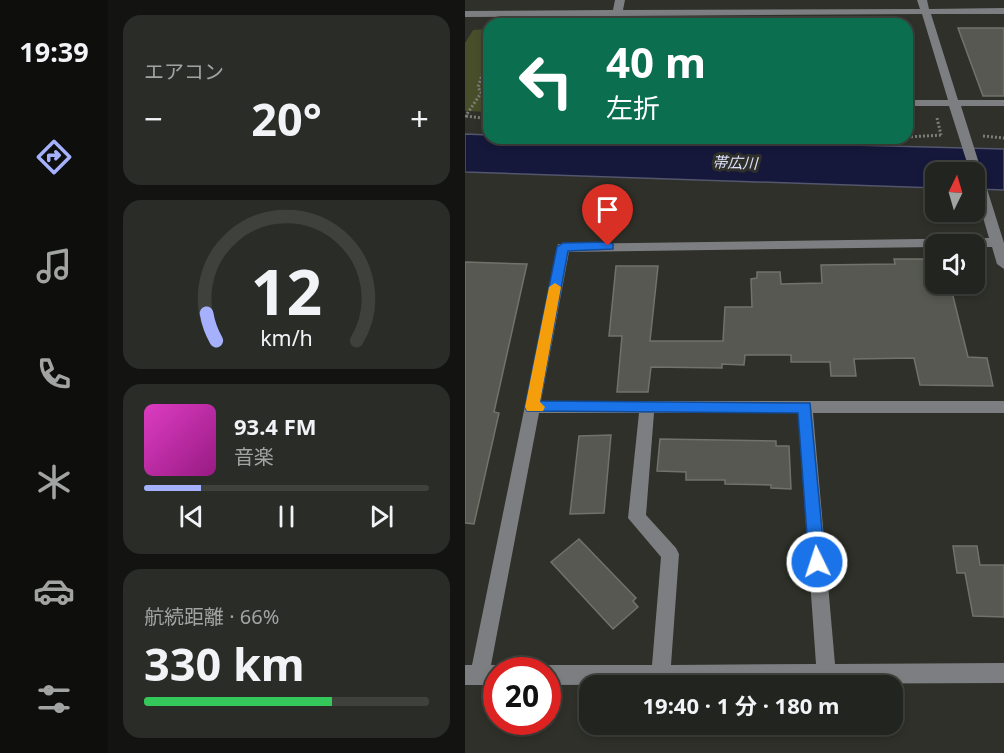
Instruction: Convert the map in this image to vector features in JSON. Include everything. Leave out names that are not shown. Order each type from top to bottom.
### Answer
[{"type":"street","points":[[617,18],[620,0]]},
{"type":"street","points":[[922,0],[1004,264]]},
{"type":"street","points":[[656,18],[1004,11]]},
{"type":"street","points":[[465,14],[587,18]]},
{"type":"street","points":[[913,104],[1004,103]]},
{"type":"street","points":[[480,675],[563,247],[997,242]]},
{"type":"street","points":[[532,407],[1004,407]]},
{"type":"street","points":[[647,407],[637,518],[670,554],[661,674]]},
{"type":"street","points":[[805,407],[826,674]]},
{"type":"street","points":[[561,675],[1004,673]]},
{"type":"path","points":[[483,72],[478,87],[481,93],[465,116],[483,118]]},
{"type":"path","points":[[933,103],[941,135]]},
{"type":"green space","points":[[483,29],[483,112],[465,111],[465,43],[473,30]]},
{"type":"water","name":"帯広川","points":[[465,134],[483,135],[483,144],[812,144],[1004,149],[1004,190],[985,189],[985,162],[925,162],[925,188],[465,172]]},
{"type":"building","points":[[958,28],[1004,28],[1004,96],[983,96]]},
{"type":"building","points":[[894,259],[925,259],[925,294],[952,294],[968,357],[987,358],[993,386],[920,385],[914,358],[854,359],[856,376],[831,376],[830,362],[791,362],[791,355],[745,355],[744,365],[722,364],[722,368],[651,367],[648,392],[617,392],[622,336],[609,336],[616,266],[658,266],[650,341],[723,341],[725,307],[752,307],[751,279],[757,278],[757,272],[780,272],[781,284],[822,283],[821,265],[895,264]]},
{"type":"building","points":[[465,262],[527,264],[494,412],[499,413],[474,524],[465,523]]},
{"type":"building","points":[[611,435],[604,513],[570,514],[579,436]]},
{"type":"building","points":[[660,439],[776,441],[776,446],[789,446],[791,489],[771,488],[771,485],[725,484],[725,480],[686,480],[686,472],[657,471]]},
{"type":"building","points":[[579,539],[636,598],[633,601],[638,607],[613,629],[551,562]]},
{"type":"building","points":[[953,546],[977,546],[980,565],[1004,565],[1004,617],[973,616],[965,573],[957,573]]},
{"type":"slow traffic","points":[[538,407],[532,407],[555,287]]},
{"type":"route","points":[[608,246],[563,247],[532,407],[805,407],[817,562]]}]
